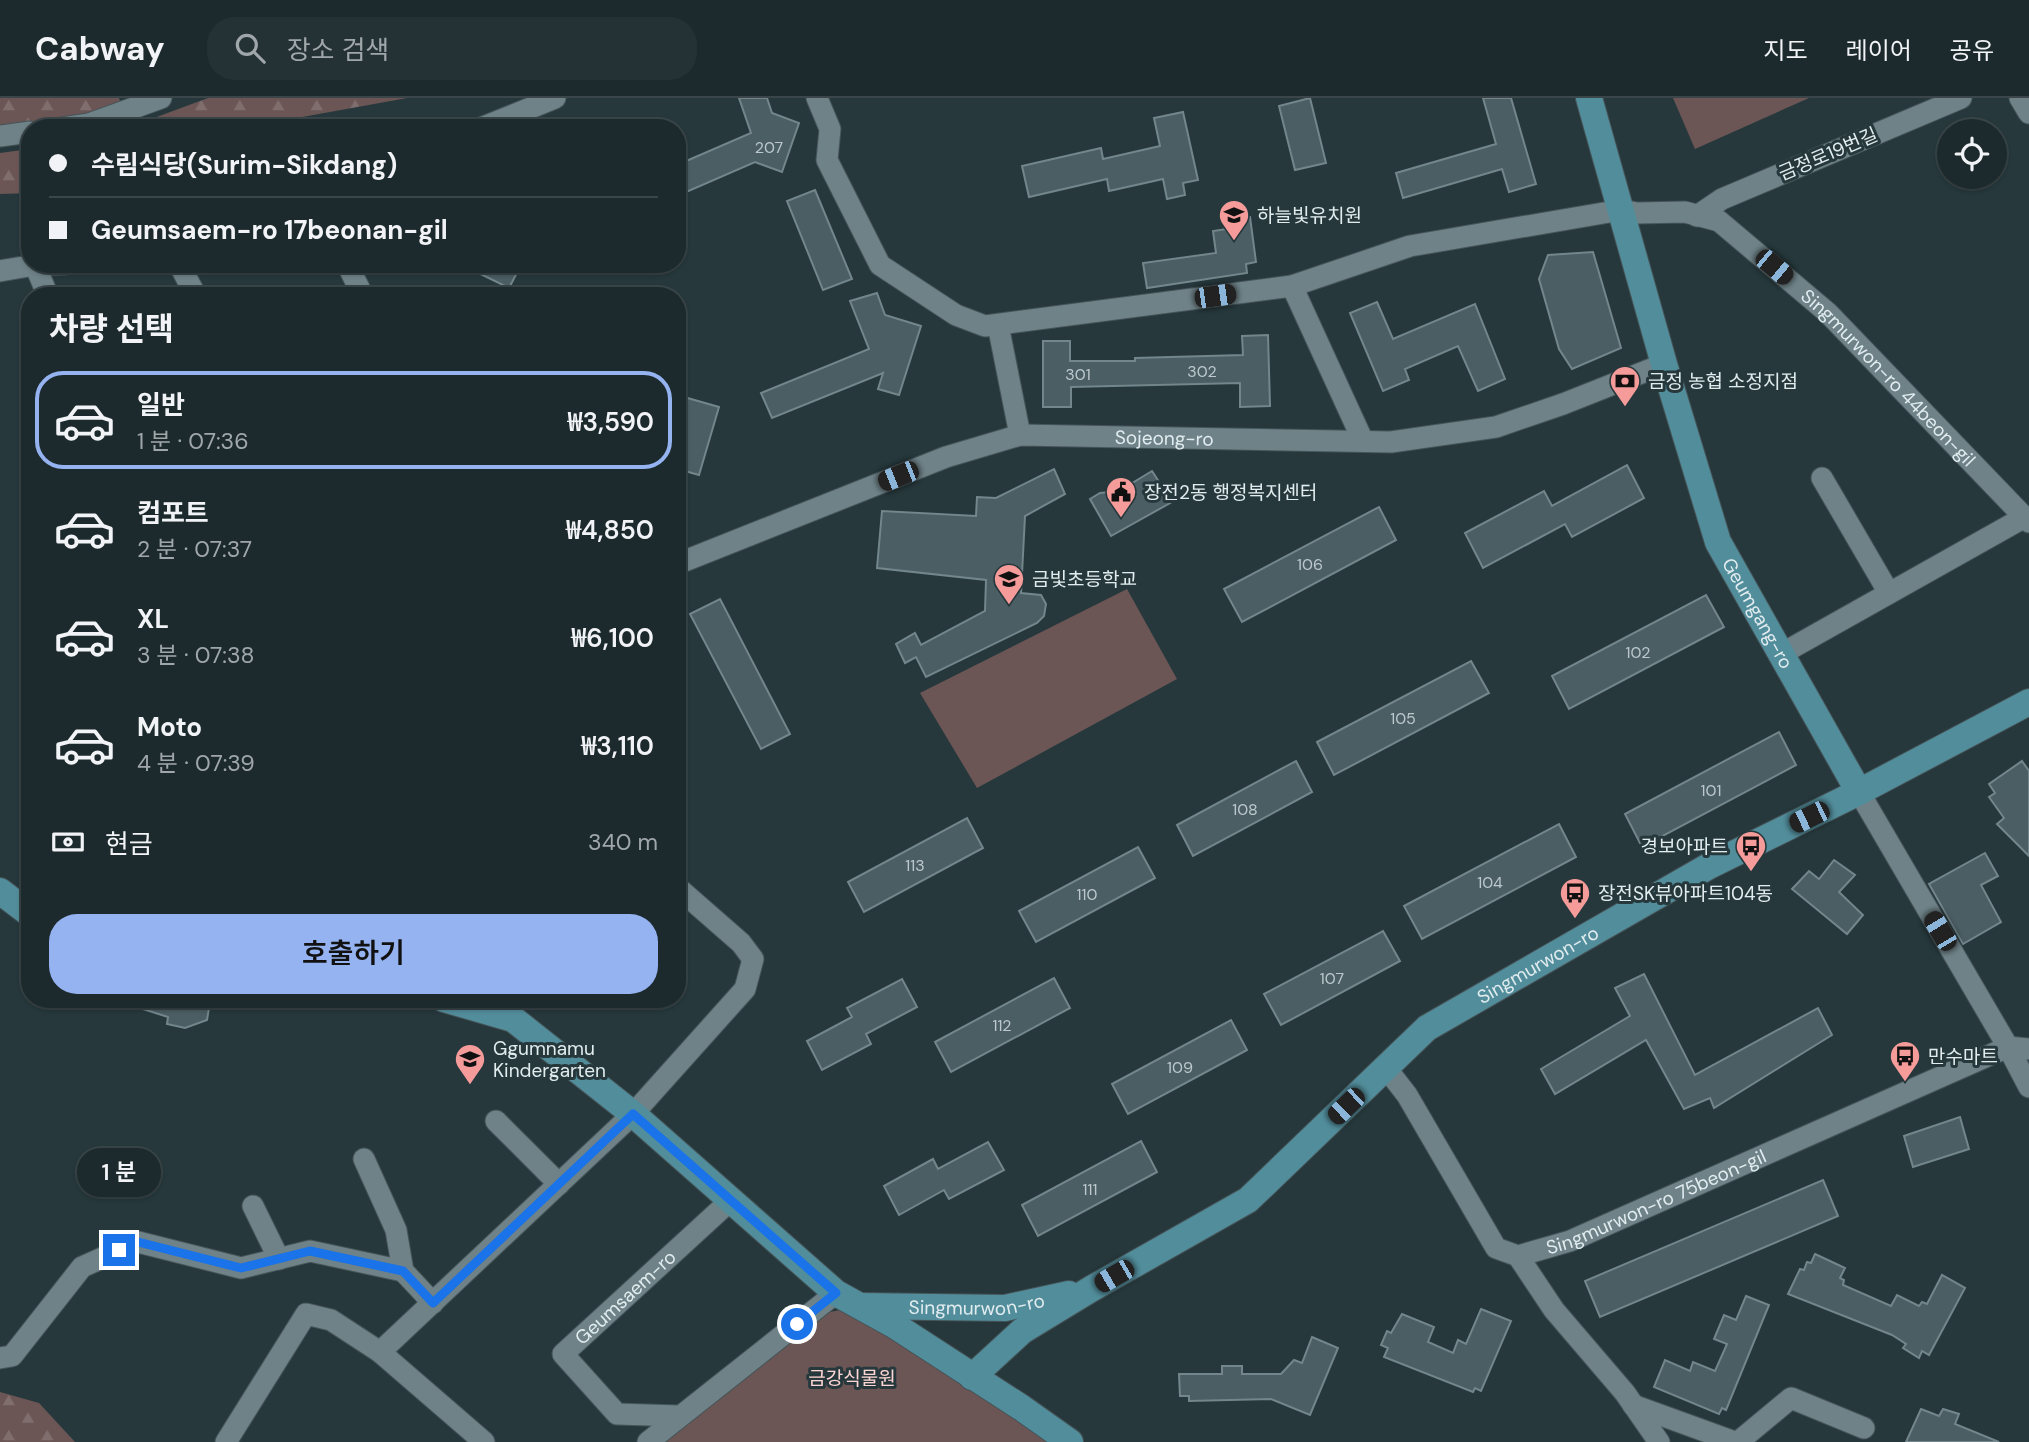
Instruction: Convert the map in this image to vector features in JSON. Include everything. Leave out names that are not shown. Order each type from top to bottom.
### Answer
[{"type":"main road","name":"Geumgang-ro","points":[[1589,98],[1664,364],[1718,542],[1859,792]]},
{"type":"main road","name":"Singmurwon-ro","points":[[972,1377],[1022,1331],[1248,1200],[1427,1028],[1709,866],[1859,792],[2029,702]]},
{"type":"main road","points":[[0,891],[21,907]]},
{"type":"main road","points":[[475,1008],[513,1019],[633,1114],[836,1293],[894,1325],[1070,1442]]},
{"type":"main road","name":"Singmurwon-ro","points":[[860,1306],[1005,1308],[1091,1289]]},
{"type":"street","points":[[103,119],[161,98]]},
{"type":"street","points":[[503,119],[555,98]]},
{"type":"street","name":"Singmurwon-ro 44beon-gil","points":[[817,98],[830,129],[827,160],[880,265],[956,315],[985,326],[1292,286],[1410,246],[1621,210],[1637,213],[1685,212],[1719,221],[1828,313],[2026,520]]},
{"type":"street","name":"금정로19번길","points":[[1697,216],[1722,199],[1961,98]]},
{"type":"street","points":[[2020,98],[2029,113]]},
{"type":"street","points":[[0,136],[21,133]]},
{"type":"street","points":[[0,271],[21,267]]},
{"type":"street","points":[[1292,286],[1363,440]]},
{"type":"street","points":[[998,325],[1020,435]]},
{"type":"street","name":"Sojeong-ro","points":[[686,560],[946,457],[1020,435],[1391,442],[1496,427],[1664,364]]},
{"type":"street","points":[[1822,478],[1889,593]]},
{"type":"street","points":[[1781,654],[2026,520]]},
{"type":"street","name":"Geumgang-ro","points":[[1859,792],[2018,1048],[2029,1087]]},
{"type":"street","points":[[380,1352],[633,1114],[745,989],[753,959],[741,943],[686,895]]},
{"type":"street","name":"Singmurwon-ro 75beon-gil","points":[[1518,1255],[1570,1241],[2018,1048]]},
{"type":"street","points":[[1386,1068],[1407,1096],[1496,1248],[1518,1255],[1554,1310],[1633,1405],[1659,1442]]},
{"type":"street","points":[[496,1121],[559,1184]]},
{"type":"street","points":[[365,1159],[396,1230],[403,1271],[433,1303]]},
{"type":"street","name":"Geumsaem-ro","points":[[680,1416],[617,1414],[563,1354],[731,1200]]},
{"type":"street","points":[[253,1206],[279,1259]]},
{"type":"street","points":[[0,1357],[12,1356],[82,1267],[138,1242],[241,1268],[310,1251],[403,1271]]},
{"type":"street","points":[[648,1442],[836,1293]]},
{"type":"street","points":[[226,1442],[306,1314],[331,1320],[380,1352],[484,1442]]},
{"type":"street","points":[[1633,1405],[1736,1442],[1791,1398],[1864,1428]]},
{"type":"green space","points":[[0,98],[119,98],[122,107],[86,119],[21,119],[21,127],[0,130]]},
{"type":"green space","points":[[208,98],[407,98],[291,119],[151,119]]},
{"type":"green space","points":[[1673,98],[1809,98],[1695,149]]},
{"type":"green space","points":[[21,150],[21,193],[0,194],[0,153]]},
{"type":"green space","points":[[1127,589],[1177,679],[977,788],[920,693]]},
{"type":"green space","name":"금강식물원","points":[[860,1306],[1065,1442],[663,1442],[830,1312]]},
{"type":"green space","points":[[0,1392],[39,1403],[75,1442],[0,1442]]},
{"type":"building","points":[[739,98],[767,98],[772,113],[799,123],[782,172],[755,162],[686,192],[686,161],[751,133]]},
{"type":"building","points":[[1310,98],[1326,163],[1295,170],[1279,106]]},
{"type":"building","points":[[1483,98],[1511,98],[1536,184],[1509,192],[1502,169],[1403,198],[1396,173],[1496,144]]},
{"type":"building","points":[[1183,112],[1198,180],[1183,183],[1185,195],[1167,199],[1163,179],[1109,191],[1107,179],[1029,197],[1022,166],[1101,148],[1103,159],[1160,146],[1154,118]]},
{"type":"building","points":[[815,190],[852,279],[823,290],[787,201]]},
{"type":"building","name":"하늘빛유치원","points":[[1250,217],[1256,262],[1246,264],[1247,273],[1147,288],[1143,263],[1216,253],[1213,231],[1227,229],[1226,220]]},
{"type":"building","points":[[1593,252],[1621,348],[1572,369],[1559,349],[1539,279],[1548,255]]},
{"type":"building","points":[[478,273],[517,273],[507,287]]},
{"type":"building","points":[[877,293],[885,315],[921,326],[899,395],[878,389],[883,373],[772,418],[761,393],[869,349],[850,301]]},
{"type":"building","points":[[1377,302],[1393,339],[1475,304],[1505,379],[1478,391],[1458,346],[1405,369],[1409,380],[1383,391],[1350,313]]},
{"type":"building","points":[[1268,335],[1270,406],[1240,407],[1240,383],[1071,387],[1071,407],[1043,407],[1043,341],[1070,341],[1070,361],[1135,361],[1135,358],[1243,355],[1242,336]]},
{"type":"building","points":[[686,398],[719,407],[699,475],[686,471]]},
{"type":"building","points":[[1627,465],[1644,498],[1572,537],[1565,524],[1483,568],[1465,533],[1544,491],[1552,506]]},
{"type":"building","name":"금빛초등학교","points":[[1054,469],[1065,494],[1025,516],[1021,593],[1041,595],[1046,604],[1044,616],[1037,623],[926,677],[916,657],[905,663],[896,644],[915,633],[921,645],[985,611],[986,580],[877,568],[882,511],[976,516],[977,497],[996,498]]},
{"type":"building","name":"장전2동 행정복지센터","points":[[1152,471],[1172,502],[1111,536],[1090,499],[1100,493],[1119,491]]},
{"type":"building","points":[[1379,507],[1396,540],[1242,622],[1224,589]]},
{"type":"building","points":[[1706,595],[1724,627],[1569,709],[1552,676]]},
{"type":"building","points":[[720,599],[790,734],[761,749],[690,614]]},
{"type":"building","points":[[1471,661],[1489,693],[1334,775],[1317,742]]},
{"type":"building","points":[[1779,732],[1796,765],[1642,847],[1625,814]]},
{"type":"building","points":[[1296,761],[1312,792],[1193,856],[1177,825]]},
{"type":"building","points":[[2022,761],[2029,771],[2029,856],[1997,824],[2004,818],[1989,797],[1995,793],[1989,784]]},
{"type":"building","points":[[967,818],[983,848],[864,912],[848,882]]},
{"type":"building","points":[[1559,824],[1576,857],[1422,939],[1404,906]]},
{"type":"building","points":[[1138,847],[1155,878],[1036,942],[1019,911]]},
{"type":"building","points":[[1985,853],[1998,876],[1981,885],[2001,922],[1963,944],[1929,884]]},
{"type":"building","points":[[1834,860],[1855,875],[1839,892],[1863,915],[1847,934],[1792,889],[1809,871],[1819,879]]},
{"type":"building","points":[[1383,931],[1400,961],[1281,1025],[1264,994]]},
{"type":"building","points":[[1644,974],[1695,1075],[1818,1008],[1832,1035],[1714,1108],[1710,1098],[1684,1109],[1646,1040],[1555,1094],[1541,1069],[1630,1016],[1615,988]]},
{"type":"building","points":[[1054,978],[1070,1008],[951,1072],[935,1042]]},
{"type":"building","points":[[902,979],[917,1007],[866,1034],[871,1044],[822,1070],[807,1041],[852,1017],[847,1008]]},
{"type":"building","points":[[140,1008],[209,1008],[207,1020],[185,1028],[167,1024],[168,1017]]},
{"type":"building","points":[[1231,1020],[1247,1050],[1128,1114],[1112,1084]]},
{"type":"building","points":[[1960,1117],[1969,1149],[1913,1167],[1904,1136]]},
{"type":"building","points":[[1141,1141],[1157,1172],[1038,1236],[1022,1205]]},
{"type":"building","points":[[988,1142],[1004,1170],[949,1199],[944,1190],[899,1215],[884,1186],[933,1159],[938,1169]]},
{"type":"building","points":[[1823,1180],[1838,1216],[1600,1317],[1585,1281]]},
{"type":"building","points":[[1815,1254],[1845,1268],[1840,1278],[1844,1280],[1843,1285],[1891,1306],[1897,1295],[1919,1306],[1922,1302],[1927,1304],[1942,1275],[1965,1288],[1929,1355],[1922,1351],[1919,1358],[1903,1348],[1906,1344],[1892,1335],[1788,1294],[1800,1269],[1804,1270],[1807,1262],[1811,1263]]},
{"type":"building","points":[[1746,1296],[1769,1305],[1726,1410],[1722,1408],[1719,1414],[1654,1387],[1665,1360],[1690,1371],[1693,1362],[1715,1371],[1727,1344],[1714,1339],[1724,1315],[1736,1320]]},
{"type":"building","points":[[1481,1309],[1511,1321],[1481,1391],[1475,1388],[1473,1392],[1384,1357],[1388,1348],[1381,1345],[1387,1331],[1391,1333],[1402,1314],[1434,1327],[1428,1342],[1453,1353],[1458,1340],[1466,1344]]},
{"type":"building","points":[[1312,1337],[1338,1348],[1310,1415],[1271,1399],[1189,1401],[1189,1396],[1180,1396],[1179,1374],[1222,1374],[1222,1366],[1242,1366],[1242,1374],[1281,1374],[1294,1360],[1302,1363]]},
{"type":"building","points":[[1921,1409],[1939,1416],[1943,1409],[1959,1414],[1955,1424],[1999,1442],[1906,1442]]},
{"type":"place","name":"하늘빛유치원","points":[[1234,242]]},
{"type":"place","name":"금정 농협 소정지점","points":[[1625,408]]},
{"type":"place","name":"장전2동 행정복지센터","points":[[1121,519]]},
{"type":"place","name":"금빛초등학교","points":[[1009,606]]},
{"type":"place","name":"경보아파트","points":[[1751,873]]},
{"type":"place","name":"장전SK뷰아파트104동","points":[[1575,920]]},
{"type":"place","name":"만수마트","points":[[1905,1083]]},
{"type":"place","name":"Ggumnamu Kindergarten","points":[[470,1086]]},
{"type":"route","points":[[119,1250],[138,1242],[241,1268],[310,1251],[403,1271],[433,1303],[633,1114],[836,1293],[797,1324]]}]
